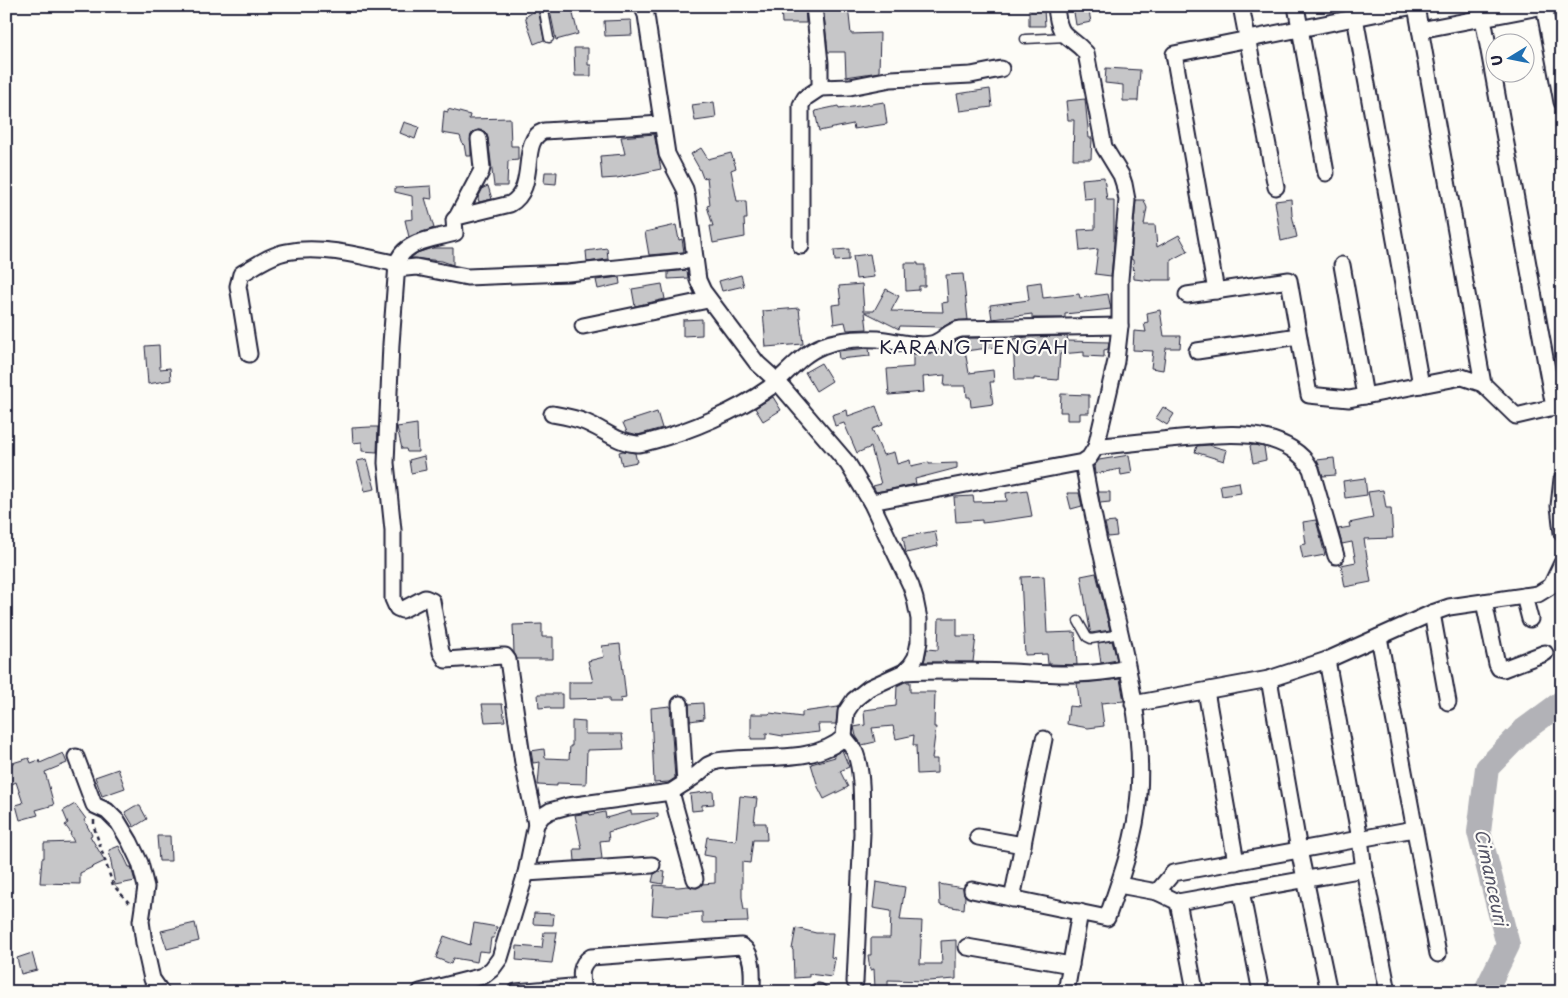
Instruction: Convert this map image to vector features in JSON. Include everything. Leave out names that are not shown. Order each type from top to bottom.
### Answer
[{"type":"street","points":[[642,6],[646,15],[667,154],[685,189],[687,198],[698,280],[708,300],[757,363],[777,381],[848,464],[871,502],[911,586],[919,619],[919,642],[916,656],[911,665],[904,672],[869,688],[854,700],[846,712],[844,737],[854,750],[859,766],[861,802],[862,833],[855,982]]},
{"type":"street","points":[[814,6],[820,63],[820,88]]},
{"type":"street","points":[[871,502],[1083,462],[1089,458],[1096,447],[1114,373],[1120,326],[1120,279],[1126,193],[1121,175],[1104,147],[1086,53],[1067,37],[1060,28],[1056,6]]},
{"type":"street","points":[[1241,6],[1276,186]]},
{"type":"street","points":[[1296,6],[1326,173]]},
{"type":"street","points":[[1216,291],[1174,54],[1300,29],[1354,12],[1415,6],[1483,384]]},
{"type":"street","points":[[1420,30],[1544,6],[1562,102]]},
{"type":"street","points":[[1354,12],[1421,385]]},
{"type":"street","points":[[1187,295],[1288,280],[1309,395],[1349,399],[1462,377],[1483,384],[1516,416],[1554,407],[1483,18]]},
{"type":"street","points":[[802,246],[801,105],[805,98],[820,88],[850,87],[891,79],[971,75],[1001,69]]},
{"type":"street","points":[[457,217],[510,204],[516,200],[524,188],[527,179],[531,146],[533,138],[538,133],[544,131],[662,124]]},
{"type":"street","points":[[420,992],[483,976],[492,969],[500,958],[526,873],[536,824],[524,768],[508,660],[505,656],[502,656],[446,660],[441,652],[432,601],[425,598],[402,610],[397,608],[393,599],[393,530],[386,463],[396,267],[401,253],[412,246],[454,233],[454,220],[481,172],[479,139]]},
{"type":"street","points":[[249,354],[238,286],[241,274],[284,252],[300,250],[352,254],[396,267],[416,267],[467,277],[568,273],[695,260]]},
{"type":"street","points":[[1342,265],[1365,396]]},
{"type":"street","points":[[583,326],[708,300]]},
{"type":"street","points":[[552,414],[584,421],[614,437],[639,444],[665,438],[716,417],[755,396],[777,381],[805,355],[821,346],[834,342],[878,339],[903,344],[931,344],[938,342],[953,330],[961,329],[1120,326]]},
{"type":"street","points":[[1197,351],[1298,336]]},
{"type":"street","points":[[1096,447],[1215,435],[1265,438],[1283,445],[1301,456],[1311,469],[1336,556]]},
{"type":"street","points":[[972,890],[1107,918],[1119,886],[1135,825],[1140,776],[1133,704],[1083,462]]},
{"type":"street","points":[[1562,478],[1560,506],[1562,533]]},
{"type":"street","points":[[1133,704],[1269,679],[1328,660],[1449,607],[1538,594],[1551,586],[1562,563]]},
{"type":"street","points":[[1524,596],[1530,619]]},
{"type":"street","points":[[1484,602],[1499,668],[1503,669],[1545,654]]},
{"type":"street","points":[[1432,613],[1448,702]]},
{"type":"street","points":[[1379,637],[1438,954]]},
{"type":"street","points":[[1328,660],[1364,869],[1388,992]]},
{"type":"street","points":[[904,672],[934,670],[1072,676],[1127,668]]},
{"type":"street","points":[[1269,679],[1299,850],[1329,992]]},
{"type":"street","points":[[1206,691],[1236,862]]},
{"type":"street","points":[[680,704],[685,783]]},
{"type":"street","points":[[536,824],[542,816],[562,807],[671,792],[708,765],[717,761],[803,755],[830,747],[844,737]]},
{"type":"street","points":[[1012,899],[1044,739]]},
{"type":"street","points":[[76,757],[94,805],[107,811],[118,822],[140,863],[146,887],[141,921],[152,979],[161,992]]},
{"type":"street","points":[[671,792],[695,880]]},
{"type":"street","points":[[1158,892],[1173,873],[1414,829]]},
{"type":"street","points":[[978,837],[1023,845]]},
{"type":"street","points":[[526,873],[652,865]]},
{"type":"street","points":[[1119,886],[1158,892],[1178,902],[1364,869]]},
{"type":"street","points":[[1241,891],[1261,992]]},
{"type":"street","points":[[1178,902],[1194,985]]},
{"type":"street","points":[[1066,992],[1080,912]]},
{"type":"street","points":[[516,992],[582,989],[581,968],[585,960],[591,957],[741,946],[746,949],[750,957],[752,992]]},
{"type":"street","points":[[968,947],[1070,965]]},
{"type":"lane","points":[[543,6],[549,38]]},
{"type":"lane","points":[[1025,39],[1067,37]]},
{"type":"lane","points":[[1078,621],[1087,637],[1091,639],[1120,634]]},
{"type":"path","points":[[94,805],[94,826],[113,885],[141,921]]},
{"type":"building","points":[[549,6],[571,6],[578,34],[556,40]]},
{"type":"building","points":[[781,6],[805,6],[806,23],[782,23]]},
{"type":"building","points":[[823,6],[848,6],[851,34],[880,33],[879,72],[846,77],[845,52],[828,52]]},
{"type":"building","points":[[1073,6],[1088,6],[1091,22],[1076,25]]},
{"type":"building","points":[[538,9],[544,40],[534,44],[525,17]]},
{"type":"building","points":[[1029,9],[1044,9],[1045,26],[1029,26]]},
{"type":"building","points":[[631,20],[632,35],[605,36],[604,21]]},
{"type":"building","points":[[574,48],[588,48],[588,65],[591,65],[591,76],[575,76]]},
{"type":"building","points":[[1106,68],[1140,70],[1138,101],[1123,101],[1123,85],[1105,83]]},
{"type":"building","points":[[990,89],[992,107],[960,111],[957,94]]},
{"type":"building","points":[[1085,99],[1089,138],[1092,138],[1091,159],[1073,159],[1074,120],[1068,120],[1066,101]]},
{"type":"building","points":[[714,102],[716,118],[695,121],[692,105]]},
{"type":"building","points":[[884,102],[887,124],[854,129],[853,124],[819,131],[815,111],[838,106],[839,109]]},
{"type":"building","points":[[448,109],[470,115],[469,119],[510,118],[511,146],[518,146],[518,160],[508,161],[507,186],[494,186],[488,138],[483,131],[478,130],[471,135],[471,156],[466,156],[464,144],[460,136],[442,133],[444,111],[448,112]]},
{"type":"building","points":[[404,122],[419,127],[415,139],[400,133]]},
{"type":"building","points":[[654,134],[661,169],[617,178],[602,179],[600,156],[625,154],[621,137]]},
{"type":"building","points":[[701,148],[708,159],[731,153],[736,168],[731,170],[737,201],[746,201],[745,237],[713,243],[710,226],[713,226],[707,206],[710,205],[707,177],[703,178],[691,154]]},
{"type":"building","points":[[545,172],[557,172],[556,184],[544,183]]},
{"type":"building","points":[[1104,177],[1107,200],[1114,200],[1114,244],[1111,276],[1095,274],[1098,249],[1080,251],[1078,230],[1095,229],[1095,198],[1084,199],[1082,179]]},
{"type":"building","points":[[431,186],[432,199],[425,198],[434,228],[409,237],[405,220],[413,219],[412,196],[395,192],[395,188]]},
{"type":"building","points":[[488,186],[492,199],[479,202],[478,198],[483,188]]},
{"type":"building","points":[[1291,199],[1292,215],[1297,237],[1281,241],[1275,201]]},
{"type":"building","points":[[1136,200],[1144,200],[1147,208],[1144,225],[1155,225],[1157,247],[1179,235],[1188,251],[1171,260],[1171,280],[1152,281],[1134,279],[1133,260],[1131,259]]},
{"type":"building","points":[[676,225],[679,240],[682,239],[684,252],[649,255],[645,232]]},
{"type":"building","points":[[432,248],[453,248],[453,265],[442,261],[411,258],[417,253]]},
{"type":"building","points":[[607,248],[608,259],[587,262],[586,251]]},
{"type":"building","points":[[849,249],[849,260],[835,261],[834,250]]},
{"type":"building","points":[[870,254],[874,277],[856,279],[853,256]]},
{"type":"building","points":[[905,263],[925,265],[925,286],[919,286],[919,290],[906,291]]},
{"type":"building","points":[[687,270],[688,278],[668,279],[668,272]]},
{"type":"building","points":[[963,274],[968,320],[954,321],[943,327],[900,326],[899,329],[865,312],[867,329],[847,330],[845,322],[834,324],[832,305],[841,304],[839,286],[862,284],[864,311],[874,311],[886,289],[899,296],[891,311],[943,312],[942,303],[948,302],[946,275]]},
{"type":"building","points":[[741,275],[744,286],[722,291],[719,281]]},
{"type":"building","points":[[619,277],[620,284],[598,289],[596,280]]},
{"type":"building","points":[[1041,282],[1043,298],[1079,294],[1080,298],[1108,294],[1111,309],[1065,314],[1065,318],[1032,318],[1032,314],[992,319],[990,305],[1029,300],[1027,284]]},
{"type":"building","points":[[662,284],[665,299],[635,306],[632,289]]},
{"type":"building","points":[[799,308],[803,344],[766,347],[763,311]]},
{"type":"building","points":[[1160,310],[1164,336],[1181,336],[1180,348],[1166,348],[1163,370],[1151,368],[1153,351],[1133,350],[1134,331],[1146,332],[1144,323],[1148,322],[1147,313]]},
{"type":"building","points":[[702,319],[702,335],[683,336],[683,320]]},
{"type":"building","points":[[1067,336],[1068,341],[1109,342],[1108,349],[1104,350],[1104,357],[1084,356],[1084,352],[1060,354],[1058,380],[1034,378],[1034,380],[1015,380],[1013,339]]},
{"type":"building","points":[[962,338],[995,338],[996,347],[965,351],[969,373],[993,370],[994,382],[990,382],[993,404],[971,407],[970,397],[967,397],[966,386],[944,386],[945,375],[923,377],[924,392],[889,395],[887,369],[913,367],[913,354],[952,349],[951,344]]},
{"type":"building","points":[[159,345],[160,369],[170,368],[171,380],[148,384],[145,346]]},
{"type":"building","points":[[869,348],[870,356],[839,359],[838,351]]},
{"type":"building","points":[[821,363],[832,381],[816,391],[805,372]]},
{"type":"building","points":[[1061,394],[1089,395],[1089,413],[1080,413],[1080,420],[1067,420],[1067,412],[1060,412]]},
{"type":"building","points":[[773,397],[781,410],[763,421],[755,408]]},
{"type":"building","points":[[876,406],[883,425],[872,429],[883,455],[894,452],[897,464],[910,460],[911,466],[929,462],[929,464],[957,463],[957,468],[915,479],[916,484],[876,492],[873,486],[881,484],[871,447],[857,453],[844,423],[835,426],[832,415],[847,410],[848,416]]},
{"type":"building","points":[[1163,407],[1174,414],[1167,425],[1156,418]]},
{"type":"building","points":[[657,412],[662,428],[638,435],[627,432],[623,423]]},
{"type":"building","points":[[417,424],[418,452],[407,452],[406,449],[402,449],[397,427]]},
{"type":"building","points":[[378,427],[377,452],[362,451],[362,442],[353,443],[352,428]]},
{"type":"building","points":[[1209,445],[1227,450],[1224,461],[1195,452],[1197,446]]},
{"type":"building","points":[[1250,446],[1264,447],[1266,460],[1253,463]]},
{"type":"building","points":[[619,452],[635,453],[637,462],[622,465]]},
{"type":"building","points":[[1129,455],[1132,473],[1121,475],[1120,469],[1095,474],[1094,466],[1099,460]]},
{"type":"building","points":[[424,456],[426,470],[411,473],[409,460]]},
{"type":"building","points":[[1334,458],[1336,475],[1323,476],[1317,460]]},
{"type":"building","points":[[367,459],[375,489],[365,491],[357,461]]},
{"type":"building","points":[[1365,478],[1367,495],[1345,498],[1343,481]]},
{"type":"building","points":[[1239,482],[1241,493],[1222,496],[1220,485]]},
{"type":"building","points":[[1027,490],[1032,516],[982,523],[982,520],[956,522],[954,497],[973,496],[974,502],[1007,501],[1006,493]]},
{"type":"building","points":[[1383,490],[1386,508],[1391,508],[1393,538],[1364,539],[1371,582],[1345,587],[1341,565],[1356,562],[1352,542],[1342,544],[1338,529],[1350,527],[1349,523],[1373,518],[1368,492]]},
{"type":"building","points":[[1098,492],[1110,492],[1110,502],[1100,503]]},
{"type":"building","points":[[1067,493],[1079,493],[1082,506],[1071,509]]},
{"type":"building","points":[[1316,520],[1325,555],[1303,559],[1300,545],[1306,544],[1303,522]]},
{"type":"building","points":[[1115,522],[1117,536],[1108,537],[1105,523]]},
{"type":"building","points":[[935,531],[938,546],[906,553],[903,537]]},
{"type":"building","points":[[1096,573],[1110,630],[1091,633],[1081,576]]},
{"type":"building","points":[[1044,576],[1047,633],[1075,632],[1077,665],[1048,664],[1047,654],[1025,655],[1021,577]]},
{"type":"building","points":[[939,618],[957,618],[957,636],[976,636],[973,662],[924,662],[927,649],[938,650]]},
{"type":"building","points":[[542,624],[542,637],[553,637],[553,659],[517,659],[514,653],[513,625]]},
{"type":"building","points":[[1112,641],[1117,660],[1101,663],[1098,643]]},
{"type":"building","points":[[620,644],[626,698],[620,699],[621,702],[609,702],[609,698],[569,699],[569,682],[593,682],[588,661],[604,657],[602,646]]},
{"type":"building","points":[[1120,679],[1124,701],[1101,703],[1104,726],[1088,728],[1067,724],[1069,706],[1080,707],[1077,683]]},
{"type":"building","points":[[910,682],[910,692],[935,692],[934,727],[936,727],[932,759],[937,759],[937,773],[917,774],[916,745],[913,745],[914,735],[896,739],[893,726],[872,728],[875,742],[862,745],[856,736],[854,727],[865,725],[864,710],[896,706],[897,686]]},
{"type":"building","points":[[538,694],[562,694],[562,709],[539,708]]},
{"type":"building","points":[[703,703],[704,719],[690,721],[689,704]]},
{"type":"building","points":[[482,704],[502,704],[505,721],[485,722]]},
{"type":"building","points":[[670,706],[675,778],[669,782],[654,783],[651,708]]},
{"type":"building","points":[[838,707],[836,724],[818,724],[819,732],[783,736],[766,733],[766,739],[751,739],[751,714],[770,713],[802,717],[802,712]]},
{"type":"building","points":[[572,721],[585,722],[585,734],[622,734],[624,749],[587,750],[586,784],[557,783],[557,786],[538,785],[540,762],[533,763],[531,751],[544,749],[545,758],[569,759],[570,746],[572,746]]},
{"type":"building","points":[[842,750],[849,767],[840,771],[848,787],[824,799],[811,764],[835,757],[834,755]]},
{"type":"building","points":[[63,753],[67,763],[45,772],[54,805],[36,810],[38,815],[20,820],[16,805],[23,803],[16,782],[12,784],[6,765],[29,758],[31,763],[39,760],[40,763]]},
{"type":"building","points":[[118,769],[125,788],[102,796],[95,777]]},
{"type":"building","points":[[713,791],[714,804],[702,805],[702,810],[692,811],[690,794]]},
{"type":"building","points":[[740,796],[757,798],[754,823],[766,823],[767,840],[753,840],[750,863],[742,862],[742,897],[744,910],[747,910],[748,922],[702,923],[702,912],[668,916],[652,915],[654,885],[697,888],[702,884],[715,883],[715,857],[704,855],[707,837],[736,841]]},
{"type":"building","points":[[75,804],[86,819],[84,820],[92,835],[90,836],[105,861],[80,873],[80,884],[40,883],[44,843],[74,842],[71,833],[65,825],[68,823],[63,811]]},
{"type":"building","points":[[135,806],[140,806],[147,819],[134,827],[125,812]]},
{"type":"building","points":[[631,811],[631,814],[658,813],[658,817],[608,832],[609,840],[600,841],[602,859],[575,861],[574,849],[582,849],[575,815],[605,812],[606,818]]},
{"type":"building","points":[[157,836],[170,836],[171,861],[159,861]]},
{"type":"building","points":[[119,846],[129,867],[131,867],[135,881],[115,885],[109,850]]},
{"type":"building","points":[[659,871],[665,872],[663,884],[652,882],[654,874]]},
{"type":"building","points":[[876,882],[905,887],[900,920],[922,921],[920,964],[942,964],[941,941],[956,940],[956,979],[928,981],[888,980],[888,987],[875,988],[874,969],[870,970],[868,955],[871,955],[871,938],[890,938],[891,911],[873,908]]},
{"type":"building","points":[[939,884],[963,888],[965,897],[964,909],[940,905]]},
{"type":"building","points":[[534,913],[554,914],[553,925],[533,924]]},
{"type":"building","points":[[195,923],[199,941],[167,949],[161,931]]},
{"type":"building","points":[[474,923],[497,927],[494,938],[491,938],[489,952],[479,951],[477,962],[453,958],[451,964],[436,958],[444,936],[470,945]]},
{"type":"building","points":[[796,928],[816,933],[833,933],[831,957],[835,958],[832,977],[809,974],[809,977],[794,978],[792,949]]},
{"type":"building","points":[[544,932],[557,932],[552,963],[516,960],[517,946],[542,948]]},
{"type":"building","points":[[32,953],[37,970],[21,974],[17,958]]},
{"type":"waterway","name":"Cimanceuri","points":[[1485,992],[1508,945],[1479,832],[1487,768],[1524,730],[1562,702]]},
{"type":"district","name":"KARANG TENGAH","points":[[974,346]]}]
